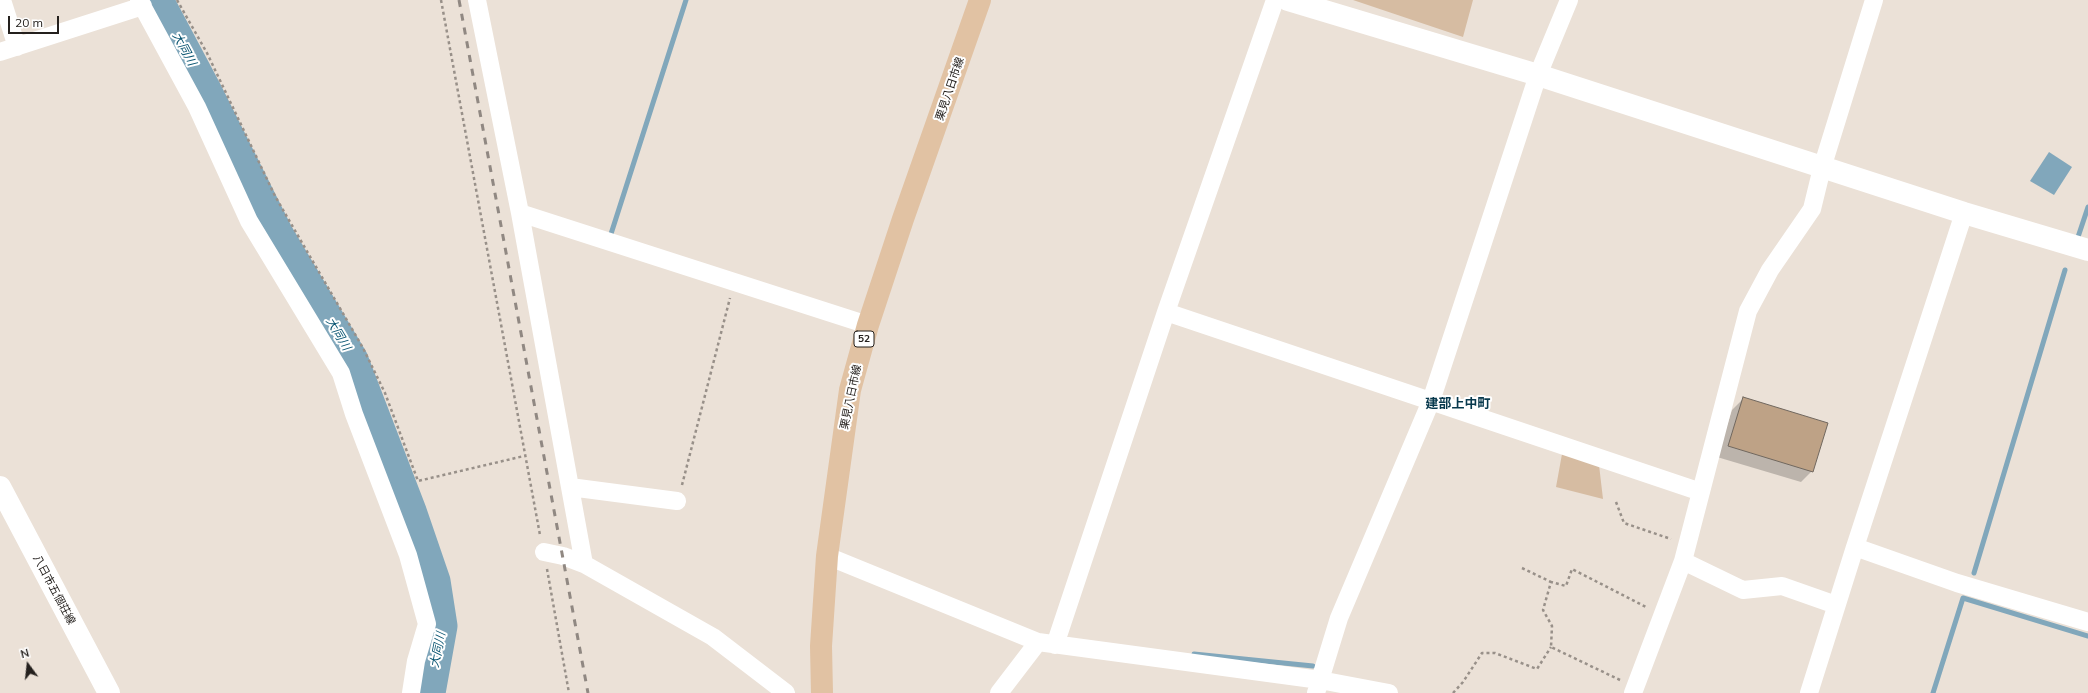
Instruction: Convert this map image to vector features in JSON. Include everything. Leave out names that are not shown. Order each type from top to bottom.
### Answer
[{"type":"main road","name":"栗見八日市線","points":[[822,693],[821,646],[827,556],[850,390],[868,325],[980,0]]},
{"type":"street","points":[[2,0],[8,50],[141,3],[197,107],[249,221],[341,373],[354,414],[408,555],[427,624],[416,661],[411,693]]},
{"type":"street","points":[[477,0],[520,213],[584,564]]},
{"type":"street","points":[[999,693],[1047,643],[1166,312],[1275,0]]},
{"type":"street","points":[[1288,0],[1538,75],[1822,168],[2088,250]]},
{"type":"street","points":[[1318,687],[1339,618],[1431,401],[1538,75],[1569,0]]},
{"type":"street","points":[[1634,690],[1664,616],[1685,553],[1748,311],[1770,270],[1812,209],[1822,168],[1874,0]]},
{"type":"street","points":[[520,213],[868,325]]},
{"type":"street","points":[[1809,693],[1836,605],[1964,213]]},
{"type":"street","points":[[1166,312],[1701,492]]},
{"type":"street","points":[[570,487],[677,501]]},
{"type":"street","name":"八日市五個荘線","points":[[0,488],[109,693]]},
{"type":"street","points":[[1855,547],[1957,583],[2088,622]]},
{"type":"street","points":[[544,552],[563,556],[584,564],[713,637],[786,693]]},
{"type":"street","points":[[1685,553],[1743,590],[1782,586],[1836,605]]},
{"type":"street","points":[[827,556],[1047,643],[1318,687],[1389,693]]},
{"type":"path","points":[[177,0],[208,53],[275,196],[363,348],[385,393],[418,481],[524,456]]},
{"type":"path","points":[[441,0],[524,456],[544,552],[569,693]]},
{"type":"path","points":[[677,501],[734,282]]},
{"type":"path","points":[[1616,502],[1624,523],[1685,553]]},
{"type":"path","points":[[1522,568],[1551,582],[1566,586],[1572,569],[1664,616]]},
{"type":"path","points":[[1453,693],[1482,653],[1495,653],[1537,669],[1551,647],[1552,626],[1543,610],[1551,582]]},
{"type":"path","points":[[1551,647],[1634,690]]},
{"type":"shaded area","points":[[1353,0],[1473,0],[1463,37]]},
{"type":"shaded area","points":[[1562,454],[1599,465],[1603,499],[1556,487]]},
{"type":"water","points":[[2049,152],[2072,167],[2054,195],[2030,181]]},
{"type":"building","points":[[1743,397],[1828,423],[1813,472],[1728,446]]},
{"type":"waterway","name":"大同川","points":[[158,0],[206,90],[278,234],[353,360],[411,511],[435,581],[442,626],[430,693]]},
{"type":"waterway","points":[[610,237],[686,0]]},
{"type":"waterway","points":[[2077,240],[2088,207]]},
{"type":"waterway","points":[[1974,573],[2065,270]]},
{"type":"waterway","points":[[1933,693],[1963,598],[2088,636]]},
{"type":"waterway","points":[[1194,654],[1313,666]]},
{"type":"railway","points":[[459,0],[588,693]]},
{"type":"district","name":"建部上中町","points":[[1458,404]]}]
